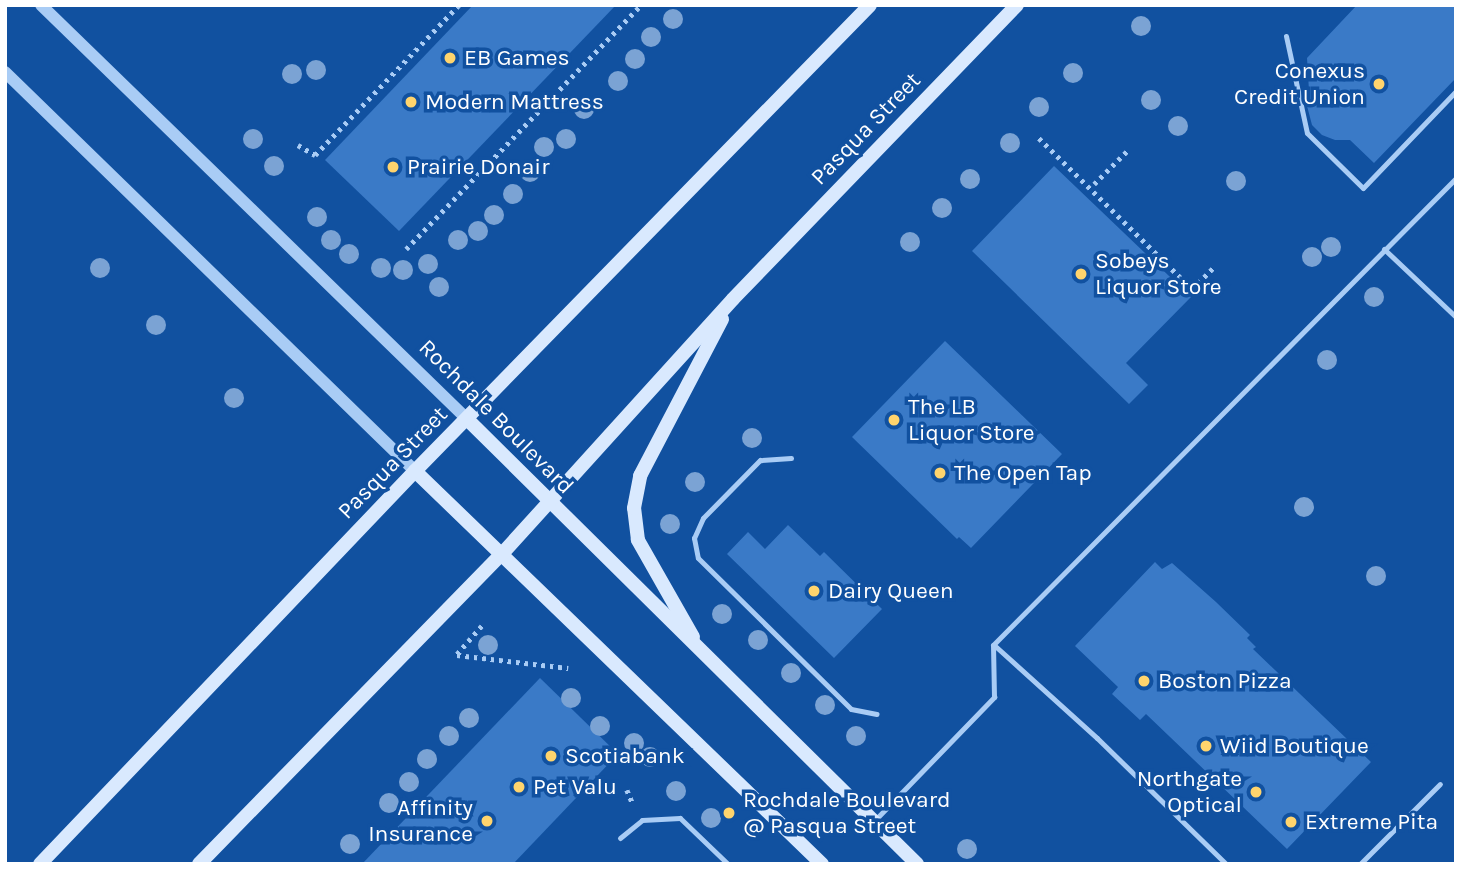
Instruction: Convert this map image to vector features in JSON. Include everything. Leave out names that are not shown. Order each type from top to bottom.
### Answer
[{"type":"main road","name":"Pasqua Street","points":[[40,864],[415,471],[870,5]]},
{"type":"main road","name":"Pasqua Street","points":[[199,864],[501,555],[733,299],[1017,5]]},
{"type":"main road","points":[[705,657],[638,540],[634,508],[640,476],[733,299]]},
{"type":"main road","name":"Rochdale Boulevard","points":[[467,419],[917,864]]},
{"type":"main road","points":[[415,471],[822,864]]},
{"type":"street","name":"Rochdale Boulevard","points":[[41,5],[467,419]]},
{"type":"street","points":[[5,72],[415,471]]},
{"type":"lane","points":[[1286,36],[1307,133],[1363,188],[1456,91]]},
{"type":"lane","points":[[874,822],[994,697],[993,645],[1456,178]]},
{"type":"lane","points":[[1384,249],[1456,317]]},
{"type":"lane","points":[[791,458],[760,460],[703,518],[694,538],[698,558],[851,709],[877,713]]},
{"type":"lane","points":[[993,645],[1097,738],[1226,864]]},
{"type":"lane","points":[[1360,864],[1440,784]]},
{"type":"lane","points":[[620,838],[642,820],[680,818],[728,864]]},
{"type":"path","points":[[298,145],[315,155],[459,5]]},
{"type":"path","points":[[406,249],[641,5]]},
{"type":"path","points":[[1039,138],[1192,289],[1214,267]]},
{"type":"path","points":[[1094,184],[1127,150]]},
{"type":"path","points":[[482,626],[457,654],[568,668]]},
{"type":"building","points":[[473,5],[616,5],[399,231],[325,160]]},
{"type":"building","name":"Conexus Credit Union","points":[[1357,5],[1456,5],[1456,78],[1374,163],[1350,140],[1335,140],[1322,135],[1312,125],[1306,102],[1309,91],[1307,58]]},
{"type":"building","name":"Sobeys Liquor Store","points":[[1054,166],[1191,297],[1126,363],[1148,385],[1129,404],[972,251]]},
{"type":"building","points":[[945,341],[1062,454],[971,548],[959,537],[957,539],[852,437]]},
{"type":"building","name":"Dairy Queen","points":[[788,525],[820,556],[824,552],[882,609],[834,658],[727,554],[748,532],[765,549]]},
{"type":"building","points":[[1155,562],[1162,569],[1172,563],[1216,602],[1250,635],[1247,638],[1256,647],[1253,649],[1371,762],[1287,849],[1146,714],[1140,720],[1112,694],[1118,687],[1075,646]]},
{"type":"building","points":[[540,678],[618,754],[513,864],[362,864]]},
{"type":"place","name":"EB Games","points":[[450,58]]},
{"type":"place","name":"Conexus Credit Union","points":[[1379,84]]},
{"type":"place","name":"Modern Mattress","points":[[411,102]]},
{"type":"place","name":"Prairie Donair","points":[[393,167]]},
{"type":"place","name":"Sobeys Liquor Store","points":[[1081,274]]},
{"type":"place","name":"The LB Liquor Store","points":[[894,420]]},
{"type":"place","name":"The Open Tap","points":[[940,473]]},
{"type":"place","name":"Dairy Queen","points":[[814,591]]},
{"type":"place","name":"Boston Pizza","points":[[1144,681]]},
{"type":"place","name":"Wiid Boutique","points":[[1206,746]]},
{"type":"place","name":"Scotiabank","points":[[551,756]]},
{"type":"place","name":"Pet Valu","points":[[519,787]]},
{"type":"place","name":"Northgate Optical","points":[[1256,792]]},
{"type":"place","name":"Rochdale Boulevard @ Pasqua Street","points":[[729,813]]},
{"type":"place","name":"Affinity Insurance","points":[[487,821]]},
{"type":"place","name":"Extreme Pita","points":[[1291,822]]}]
